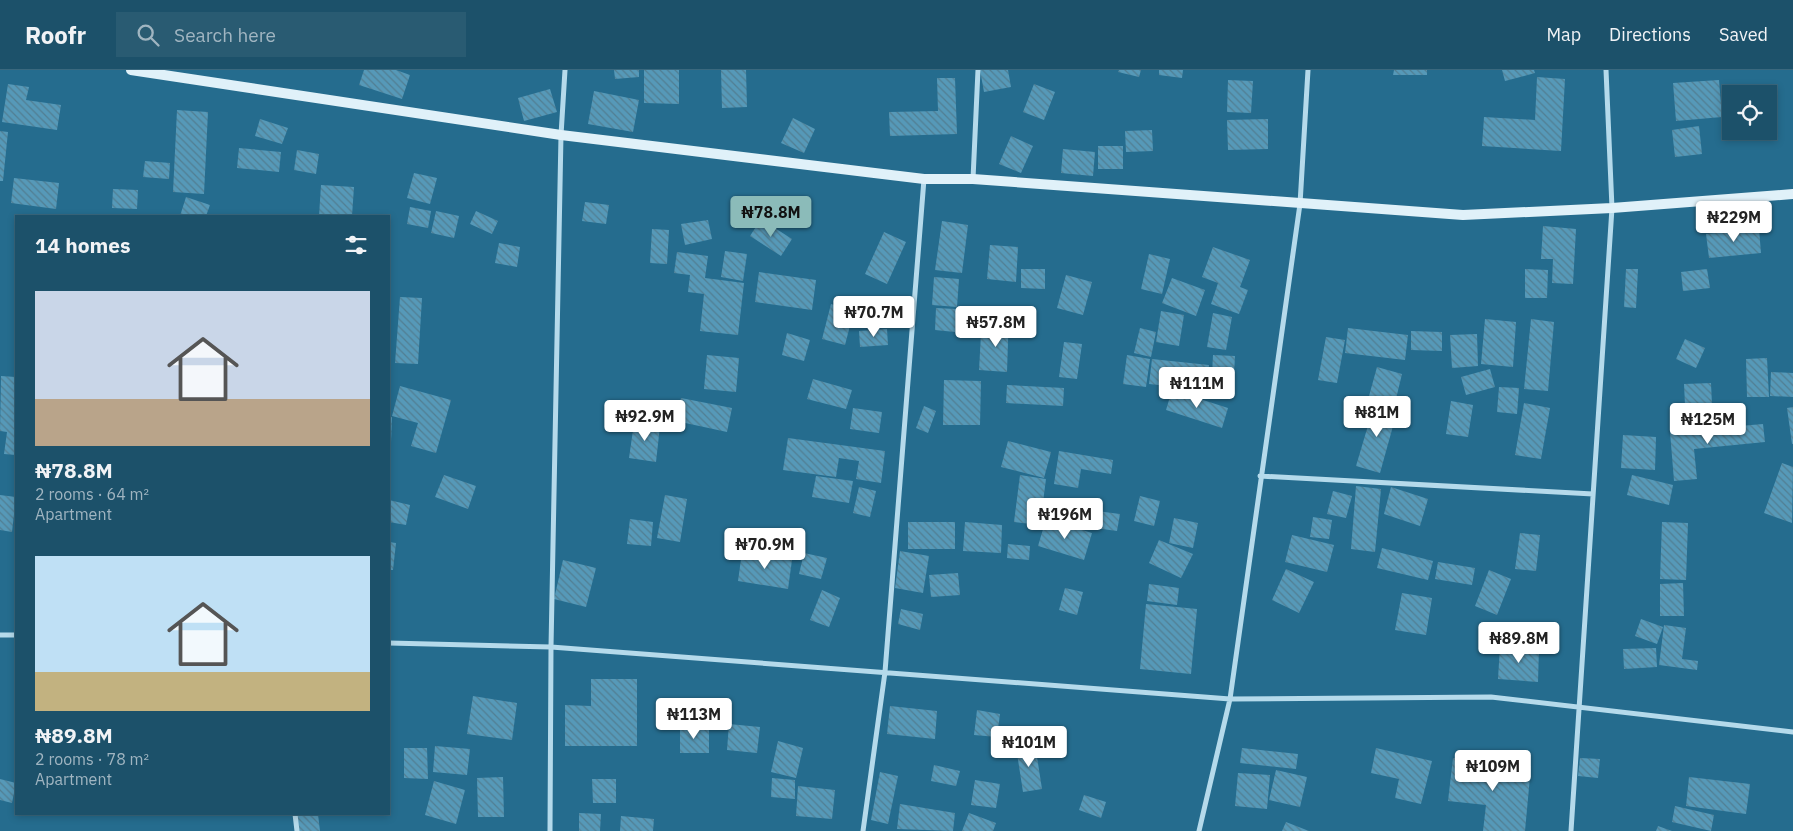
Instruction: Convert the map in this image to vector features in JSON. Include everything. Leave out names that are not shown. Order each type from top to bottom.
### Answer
[{"type":"street","points":[[130,70],[561,136],[924,179],[973,179],[1463,215],[1612,208],[1793,194]]},
{"type":"street","points":[[550,831],[551,647],[561,136],[565,70]]},
{"type":"street","points":[[973,179],[978,70]]},
{"type":"street","points":[[1199,831],[1230,699],[1260,476],[1300,204],[1308,70]]},
{"type":"street","points":[[1571,831],[1612,208],[1606,70]]},
{"type":"street","points":[[864,831],[885,672],[924,179]]},
{"type":"street","points":[[1260,476],[1593,494]]},
{"type":"street","points":[[0,635],[15,635]]},
{"type":"street","points":[[390,643],[551,647],[1230,699],[1491,697],[1793,732]]},
{"type":"street","points":[[295,815],[297,831]]},
{"type":"building","points":[[364,70],[396,70],[410,75],[402,99],[359,85]]},
{"type":"building","points":[[614,70],[639,70],[639,77],[615,79]]},
{"type":"building","points":[[644,70],[679,70],[679,104],[644,103]]},
{"type":"building","points":[[721,70],[746,70],[747,107],[722,108]]},
{"type":"building","points":[[980,70],[1008,70],[1011,87],[984,92]]},
{"type":"building","points":[[1119,70],[1141,70],[1139,77],[1118,72]]},
{"type":"building","points":[[1159,70],[1183,70],[1182,78],[1159,75]]},
{"type":"building","points":[[1394,70],[1427,70],[1427,75],[1393,75]]},
{"type":"building","points":[[1502,70],[1534,70],[1535,73],[1505,81]]},
{"type":"building","points":[[1537,77],[1565,79],[1561,151],[1482,146],[1484,117],[1535,120]]},
{"type":"building","points":[[937,78],[955,78],[957,134],[890,136],[889,112],[938,111]]},
{"type":"building","points":[[1228,80],[1253,81],[1251,113],[1227,112]]},
{"type":"building","points":[[1719,80],[1722,117],[1676,121],[1673,83]]},
{"type":"building","points":[[8,84],[29,87],[26,100],[61,105],[57,130],[2,122]]},
{"type":"building","points":[[1034,84],[1055,92],[1044,120],[1023,112]]},
{"type":"building","points":[[550,89],[557,112],[524,121],[518,98]]},
{"type":"building","points":[[594,91],[639,100],[633,132],[588,124]]},
{"type":"building","points":[[177,110],[208,112],[204,194],[173,192]]},
{"type":"building","points":[[793,118],[815,129],[804,153],[781,143]]},
{"type":"building","points":[[260,119],[288,128],[282,144],[255,136]]},
{"type":"building","points":[[1268,119],[1268,149],[1228,150],[1227,120]]},
{"type":"building","points":[[1699,126],[1702,154],[1675,157],[1672,130]]},
{"type":"building","points":[[1152,130],[1153,151],[1126,152],[1125,131]]},
{"type":"building","points":[[0,131],[8,132],[3,181],[0,181]]},
{"type":"building","points":[[1011,136],[1033,146],[1021,173],[999,164]]},
{"type":"building","points":[[1098,146],[1123,146],[1123,169],[1098,169]]},
{"type":"building","points":[[239,148],[281,152],[279,172],[237,168]]},
{"type":"building","points":[[1063,149],[1095,152],[1093,176],[1061,173]]},
{"type":"building","points":[[297,150],[319,154],[316,174],[294,170]]},
{"type":"building","points":[[145,161],[170,163],[169,179],[143,177]]},
{"type":"building","points":[[414,173],[437,178],[430,204],[407,198]]},
{"type":"building","points":[[14,178],[59,183],[56,209],[11,203]]},
{"type":"building","points":[[321,185],[354,187],[352,215],[319,215]]},
{"type":"building","points":[[113,189],[138,190],[137,209],[112,208]]},
{"type":"building","points":[[186,197],[210,205],[206,215],[180,215]]},
{"type":"building","points":[[585,202],[609,205],[606,224],[582,221]]},
{"type":"building","points":[[410,207],[431,211],[428,228],[407,224]]},
{"type":"building","points":[[436,211],[459,216],[454,238],[431,233]]},
{"type":"building","points":[[476,211],[498,221],[492,234],[470,224]]},
{"type":"building","points":[[761,219],[792,239],[781,256],[750,236]]},
{"type":"building","points":[[708,220],[712,239],[685,245],[681,224]]},
{"type":"building","points":[[942,221],[968,225],[962,273],[935,270]]},
{"type":"building","points":[[1543,226],[1576,229],[1573,284],[1552,283],[1553,259],[1541,259]]},
{"type":"building","points":[[652,229],[669,230],[667,264],[650,263]]},
{"type":"building","points":[[1759,229],[1761,253],[1709,258],[1706,234]]},
{"type":"building","points":[[884,232],[906,242],[887,284],[865,274]]},
{"type":"building","points":[[499,243],[520,247],[517,267],[495,263]]},
{"type":"building","points":[[990,245],[1018,247],[1016,282],[987,279]]},
{"type":"building","points":[[1213,247],[1250,260],[1240,287],[1248,290],[1239,314],[1211,304],[1218,283],[1202,277]]},
{"type":"building","points":[[725,251],[747,254],[743,281],[721,277]]},
{"type":"building","points":[[677,252],[708,256],[705,278],[744,283],[738,335],[700,331],[704,294],[688,292],[690,275],[674,273]]},
{"type":"building","points":[[1149,254],[1170,259],[1162,294],[1141,289]]},
{"type":"building","points":[[1021,269],[1045,269],[1045,289],[1021,288]]},
{"type":"building","points":[[1525,269],[1548,270],[1547,298],[1525,298]]},
{"type":"building","points":[[1626,269],[1638,269],[1636,308],[1624,307]]},
{"type":"building","points":[[1707,269],[1710,288],[1683,291],[1681,272]]},
{"type":"building","points":[[759,272],[816,280],[812,310],[755,302]]},
{"type":"building","points":[[1066,275],[1092,282],[1083,315],[1057,308]]},
{"type":"building","points":[[934,277],[959,279],[957,307],[932,305]]},
{"type":"building","points":[[1172,278],[1205,290],[1196,316],[1162,303]]},
{"type":"building","points":[[400,297],[422,298],[418,364],[395,363]]},
{"type":"building","points":[[831,304],[854,310],[845,345],[822,339]]},
{"type":"building","points":[[936,308],[956,309],[955,332],[935,330]]},
{"type":"building","points":[[1161,311],[1184,315],[1179,346],[1156,342]]},
{"type":"building","points":[[999,312],[1009,313],[1007,372],[979,370],[981,334],[998,335]]},
{"type":"building","points":[[1213,313],[1232,317],[1226,350],[1207,347]]},
{"type":"building","points":[[1485,319],[1516,322],[1513,367],[1481,364]]},
{"type":"building","points":[[1531,319],[1554,322],[1548,391],[1524,389]]},
{"type":"building","points":[[1140,328],[1156,332],[1151,357],[1134,353]]},
{"type":"building","points":[[1348,328],[1408,335],[1405,360],[1345,353]]},
{"type":"building","points":[[887,329],[888,345],[860,347],[859,331]]},
{"type":"building","points":[[1411,331],[1442,332],[1442,351],[1411,350]]},
{"type":"building","points":[[787,333],[810,340],[804,361],[782,355]]},
{"type":"building","points":[[1477,334],[1478,366],[1452,368],[1450,335]]},
{"type":"building","points":[[1326,337],[1345,340],[1337,383],[1318,380]]},
{"type":"building","points":[[1685,339],[1705,348],[1696,368],[1676,359]]},
{"type":"building","points":[[1064,342],[1082,344],[1077,379],[1059,377]]},
{"type":"building","points":[[707,355],[739,358],[736,392],[704,389]]},
{"type":"building","points":[[1127,355],[1150,359],[1146,387],[1123,384]]},
{"type":"building","points":[[1213,355],[1235,356],[1234,375],[1212,374]]},
{"type":"building","points":[[1767,358],[1769,397],[1747,397],[1746,359]]},
{"type":"building","points":[[1152,359],[1209,365],[1207,390],[1149,384]]},
{"type":"building","points":[[1377,367],[1402,374],[1395,403],[1369,396]]},
{"type":"building","points":[[1490,369],[1495,387],[1466,395],[1461,377]]},
{"type":"building","points":[[1771,372],[1793,373],[1793,397],[1770,396]]},
{"type":"building","points":[[1,376],[15,377],[15,455],[4,454],[7,432],[0,431]]},
{"type":"building","points":[[813,379],[852,390],[846,409],[807,399]]},
{"type":"building","points":[[944,380],[981,381],[980,425],[943,425]]},
{"type":"building","points":[[1711,383],[1713,426],[1686,427],[1684,384]]},
{"type":"building","points":[[1007,385],[1064,388],[1063,406],[1006,403]]},
{"type":"building","points":[[400,386],[451,400],[436,453],[411,446],[418,423],[392,416]]},
{"type":"building","points":[[1499,387],[1519,388],[1517,414],[1497,412]]},
{"type":"building","points":[[1172,390],[1228,408],[1222,428],[1166,410]]},
{"type":"building","points":[[681,398],[732,408],[727,432],[676,421]]},
{"type":"building","points":[[1451,401],[1473,405],[1468,437],[1446,434]]},
{"type":"building","points":[[1375,402],[1398,408],[1380,473],[1356,466]]},
{"type":"building","points":[[1524,403],[1550,408],[1541,459],[1515,455]]},
{"type":"building","points":[[924,406],[936,411],[928,433],[916,428]]},
{"type":"building","points":[[1793,407],[1793,444],[1792,444],[1787,408]]},
{"type":"building","points":[[853,408],[882,412],[879,433],[850,429]]},
{"type":"building","points":[[390,417],[392,417],[391,442]]},
{"type":"building","points":[[634,423],[660,426],[656,462],[629,458]]},
{"type":"building","points":[[1763,424],[1765,442],[1694,449],[1697,479],[1674,481],[1670,432]]},
{"type":"building","points":[[1623,435],[1656,437],[1655,470],[1621,468]]},
{"type":"building","points":[[788,438],[885,451],[881,483],[856,479],[859,461],[839,458],[836,477],[783,470]]},
{"type":"building","points":[[1008,441],[1051,452],[1044,478],[1001,467]]},
{"type":"building","points":[[1059,451],[1113,460],[1111,474],[1081,469],[1078,488],[1054,484]]},
{"type":"building","points":[[1782,463],[1793,467],[1792,523],[1764,513]]},
{"type":"building","points":[[444,475],[476,486],[468,509],[435,497]]},
{"type":"building","points":[[1020,475],[1046,479],[1040,525],[1014,522]]},
{"type":"building","points":[[1632,475],[1673,485],[1669,505],[1627,495]]},
{"type":"building","points":[[816,476],[853,481],[849,503],[812,497]]},
{"type":"building","points":[[1356,486],[1381,489],[1375,552],[1351,549]]},
{"type":"building","points":[[859,487],[876,491],[870,517],[853,513]]},
{"type":"building","points":[[1391,487],[1428,499],[1420,526],[1384,514]]},
{"type":"building","points":[[1333,491],[1352,496],[1346,518],[1327,514]]},
{"type":"building","points":[[0,495],[15,497],[12,532],[0,530]]},
{"type":"building","points":[[665,495],[687,499],[680,542],[657,538]]},
{"type":"building","points":[[1140,496],[1160,501],[1154,526],[1134,521]]},
{"type":"building","points":[[390,500],[410,505],[406,525],[390,522]]},
{"type":"building","points":[[1097,511],[1120,514],[1117,531],[1095,528]]},
{"type":"building","points":[[1313,517],[1332,520],[1329,539],[1310,537]]},
{"type":"building","points":[[1174,518],[1198,523],[1193,548],[1169,543]]},
{"type":"building","points":[[630,519],[653,522],[651,546],[627,544]]},
{"type":"building","points":[[1046,519],[1092,533],[1084,560],[1038,546]]},
{"type":"building","points":[[908,522],[955,522],[955,549],[908,549]]},
{"type":"building","points":[[965,522],[1002,525],[1001,553],[963,551]]},
{"type":"building","points":[[1662,522],[1688,523],[1686,580],[1660,579]]},
{"type":"building","points":[[1520,533],[1540,535],[1536,571],[1515,569]]},
{"type":"building","points":[[1292,535],[1334,545],[1327,572],[1285,562]]},
{"type":"building","points":[[1159,540],[1193,554],[1181,578],[1149,563]]},
{"type":"building","points":[[390,542],[396,543],[393,570],[390,570]]},
{"type":"building","points":[[1008,544],[1030,546],[1029,560],[1007,558]]},
{"type":"building","points":[[1382,548],[1433,561],[1428,580],[1377,568]]},
{"type":"building","points":[[900,551],[929,556],[923,593],[895,588]]},
{"type":"building","points":[[742,552],[792,560],[788,589],[738,581]]},
{"type":"building","points":[[804,553],[827,558],[821,579],[799,574]]},
{"type":"building","points":[[563,560],[596,568],[586,607],[554,599]]},
{"type":"building","points":[[1438,562],[1475,568],[1472,585],[1435,579]]},
{"type":"building","points":[[1286,569],[1314,582],[1299,613],[1272,600]]},
{"type":"building","points":[[1489,570],[1511,579],[1497,615],[1475,606]]},
{"type":"building","points":[[958,573],[960,595],[931,597],[929,575]]},
{"type":"building","points":[[1683,583],[1684,616],[1660,616],[1660,584]]},
{"type":"building","points":[[1149,584],[1179,588],[1177,605],[1147,601]]},
{"type":"building","points":[[1065,588],[1083,592],[1077,615],[1059,610]]},
{"type":"building","points":[[822,590],[840,598],[829,627],[810,620]]},
{"type":"building","points":[[1402,593],[1432,598],[1426,635],[1395,630]]},
{"type":"building","points":[[1146,604],[1197,609],[1191,674],[1140,669]]},
{"type":"building","points":[[901,609],[923,614],[920,630],[898,624]]},
{"type":"building","points":[[1641,619],[1663,627],[1657,644],[1635,636]]},
{"type":"building","points":[[1664,625],[1686,628],[1682,659],[1698,661],[1697,670],[1659,665]]},
{"type":"building","points":[[1500,646],[1539,648],[1538,682],[1498,679]]},
{"type":"building","points":[[1656,648],[1657,667],[1624,669],[1623,649]]},
{"type":"building","points":[[591,679],[637,679],[637,746],[565,746],[565,705],[591,706]]},
{"type":"building","points":[[473,696],[517,703],[512,740],[467,734]]},
{"type":"building","points":[[890,706],[937,711],[935,739],[887,734]]},
{"type":"building","points":[[977,710],[1000,714],[997,737],[974,735]]},
{"type":"building","points":[[729,724],[760,727],[757,753],[727,750]]},
{"type":"building","points":[[680,728],[709,728],[709,753],[680,753]]},
{"type":"building","points":[[778,741],[803,748],[796,778],[771,772]]},
{"type":"building","points":[[1035,744],[1042,789],[1023,792],[1016,747]]},
{"type":"building","points":[[435,746],[470,749],[467,775],[433,772]]},
{"type":"building","points":[[404,748],[427,748],[428,779],[404,778]]},
{"type":"building","points":[[1242,748],[1298,754],[1296,769],[1240,763]]},
{"type":"building","points":[[1376,748],[1432,761],[1421,804],[1395,798],[1399,779],[1371,773]]},
{"type":"building","points":[[1453,758],[1531,766],[1525,831],[1483,831],[1486,805],[1448,801]]},
{"type":"building","points":[[1580,758],[1600,759],[1598,778],[1578,776]]},
{"type":"building","points":[[934,765],[960,771],[956,786],[931,781]]},
{"type":"building","points":[[1276,770],[1307,777],[1300,807],[1269,800]]},
{"type":"building","points":[[880,772],[898,776],[888,824],[871,820]]},
{"type":"building","points":[[1238,773],[1270,775],[1267,809],[1235,806]]},
{"type":"building","points":[[503,777],[504,817],[478,817],[477,778]]},
{"type":"building","points":[[1689,777],[1750,784],[1746,814],[1686,806]]},
{"type":"building","points":[[772,778],[795,780],[795,799],[771,797]]},
{"type":"building","points":[[0,779],[15,783],[12,803],[0,800]]},
{"type":"building","points":[[592,779],[616,779],[616,803],[593,803]]},
{"type":"building","points":[[975,780],[1000,784],[996,808],[971,805]]},
{"type":"building","points":[[434,781],[465,790],[456,824],[425,815]]},
{"type":"building","points":[[798,786],[835,790],[832,819],[796,816]]},
{"type":"building","points":[[1084,795],[1106,802],[1101,818],[1079,810]]},
{"type":"building","points":[[900,804],[955,813],[953,831],[897,829]]},
{"type":"building","points":[[1675,806],[1714,815],[1711,831],[1672,822]]},
{"type":"building","points":[[579,813],[601,814],[600,831],[579,831]]},
{"type":"building","points":[[969,813],[996,823],[993,831],[962,831]]},
{"type":"building","points":[[295,815],[318,815],[320,831],[297,831]]},
{"type":"building","points":[[621,816],[654,819],[653,831],[620,831]]},
{"type":"building","points":[[1286,822],[1309,831],[1282,831]]},
{"type":"building","points":[[1658,826],[1672,831],[1656,831]]}]
